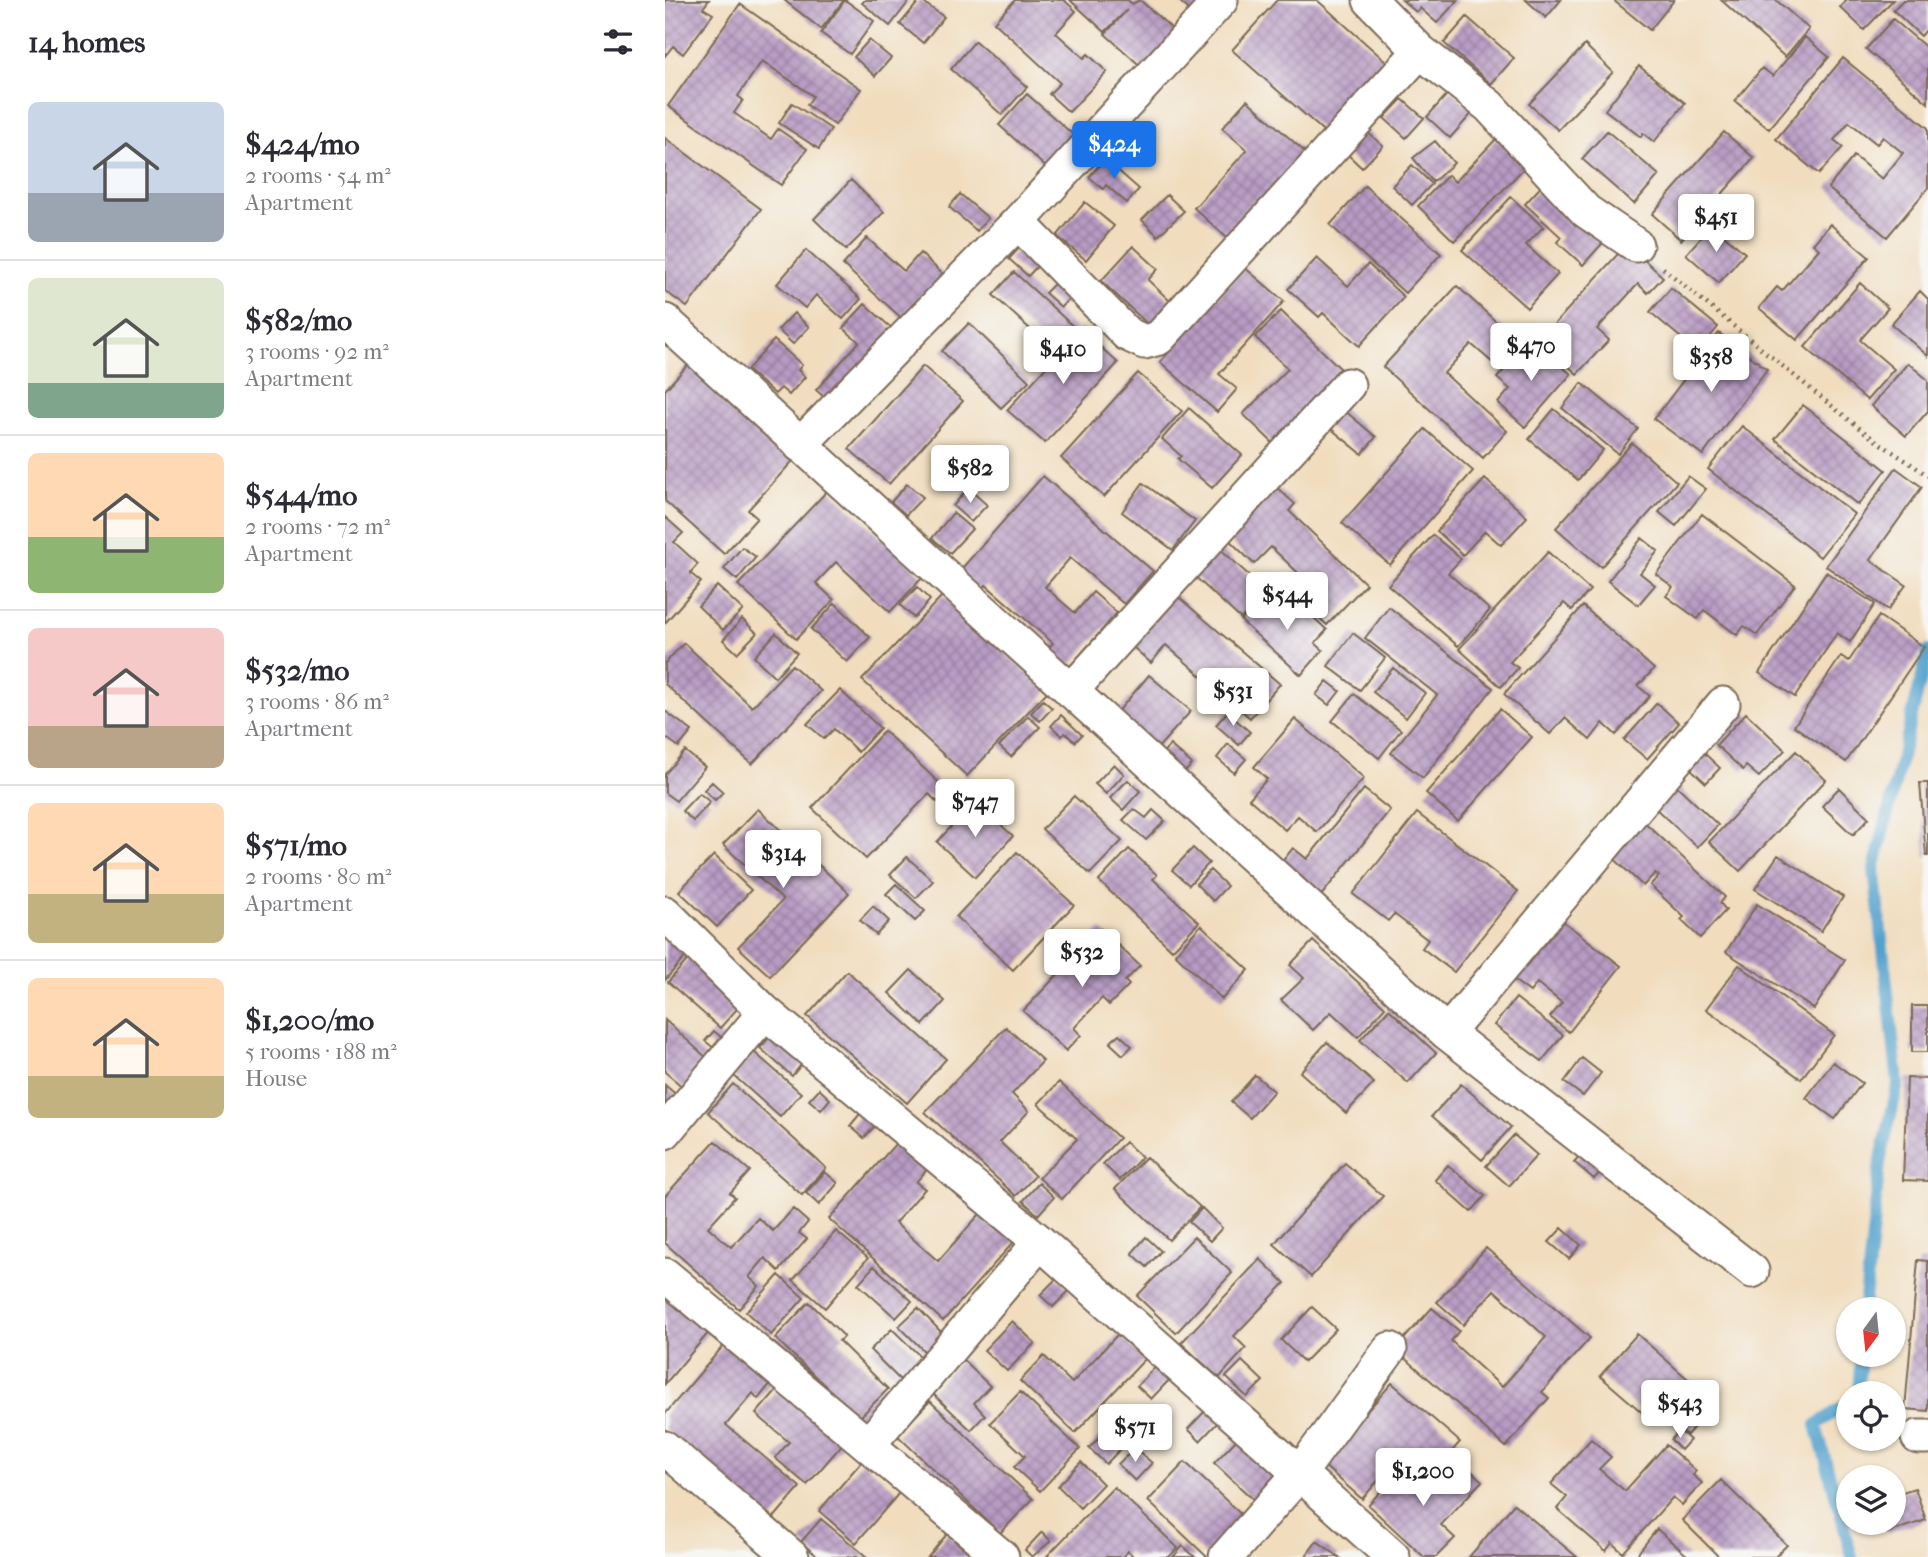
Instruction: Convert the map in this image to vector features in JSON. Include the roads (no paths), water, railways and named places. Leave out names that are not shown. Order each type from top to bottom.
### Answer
[{"type":"street","points":[[800,444],[1018,222],[1221,0]]},
{"type":"street","points":[[1370,0],[1420,51],[1489,106],[1586,211],[1636,245]]},
{"type":"street","points":[[1018,222],[1127,334],[1144,342],[1159,338],[1420,51]]},
{"type":"street","points":[[665,321],[1447,1033],[1752,1271]]},
{"type":"street","points":[[1070,691],[1348,385]]},
{"type":"street","points":[[1447,1033],[1723,704]]},
{"type":"street","points":[[665,913],[765,1012],[1040,1242],[1393,1557]]},
{"type":"street","points":[[665,1132],[765,1012]]},
{"type":"street","points":[[868,1445],[1040,1242]]},
{"type":"street","points":[[665,1275],[1002,1557]]},
{"type":"street","points":[[1226,1557],[1300,1473],[1390,1349]]},
{"type":"street","points":[[665,1448],[775,1552]]},
{"type":"waterway","points":[[1865,1297],[1880,1163],[1898,1083],[1874,869],[1928,651]]},
{"type":"waterway","points":[[1859,1381],[1860,1367]]},
{"type":"waterway","points":[[1836,1411],[1816,1425],[1852,1557]]}]
